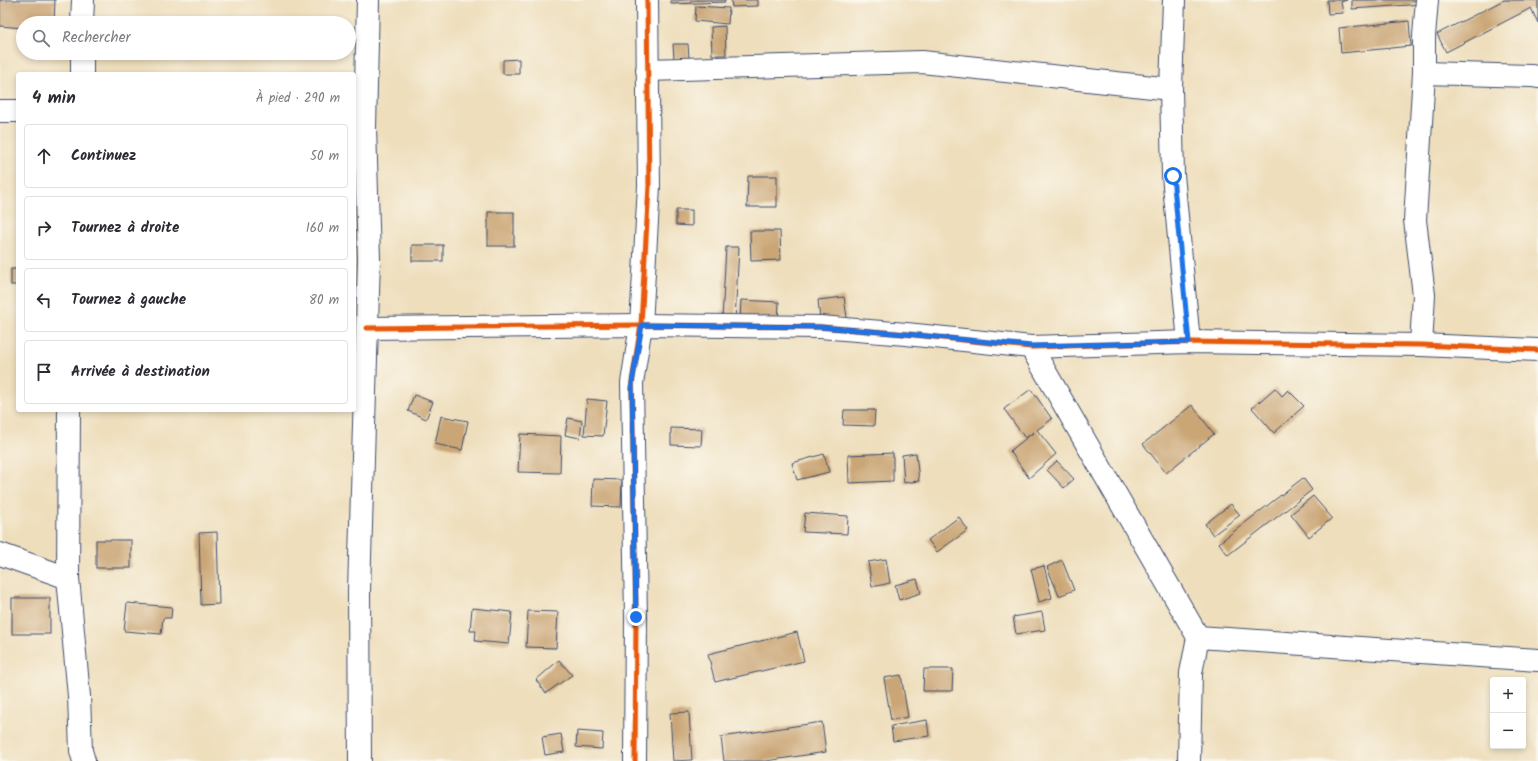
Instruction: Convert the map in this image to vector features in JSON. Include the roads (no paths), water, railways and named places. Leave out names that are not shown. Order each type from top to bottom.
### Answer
[{"type":"street","points":[[82,16],[83,0]]},
{"type":"street","points":[[360,761],[359,591],[369,259],[360,127],[368,0]]},
{"type":"street","points":[[635,761],[636,617],[632,383],[642,325],[649,186],[647,0]]},
{"type":"street","points":[[1174,0],[1171,89],[1173,176],[1189,342]]},
{"type":"street","points":[[1422,345],[1424,295],[1415,220],[1427,0]]},
{"type":"street","points":[[82,60],[82,72]]},
{"type":"street","points":[[647,70],[922,62],[1171,89]]},
{"type":"street","points":[[1424,73],[1532,76],[1538,78]]},
{"type":"street","points":[[0,111],[16,110]]},
{"type":"street","points":[[367,328],[642,325],[820,327],[1031,346],[1189,342],[1422,345],[1538,350]]},
{"type":"street","points":[[1031,346],[1198,637],[1191,673],[1189,761]]},
{"type":"street","points":[[69,412],[68,578],[80,696],[81,751],[84,761]]},
{"type":"street","points":[[0,554],[68,578]]},
{"type":"street","points":[[1198,637],[1538,660]]}]
